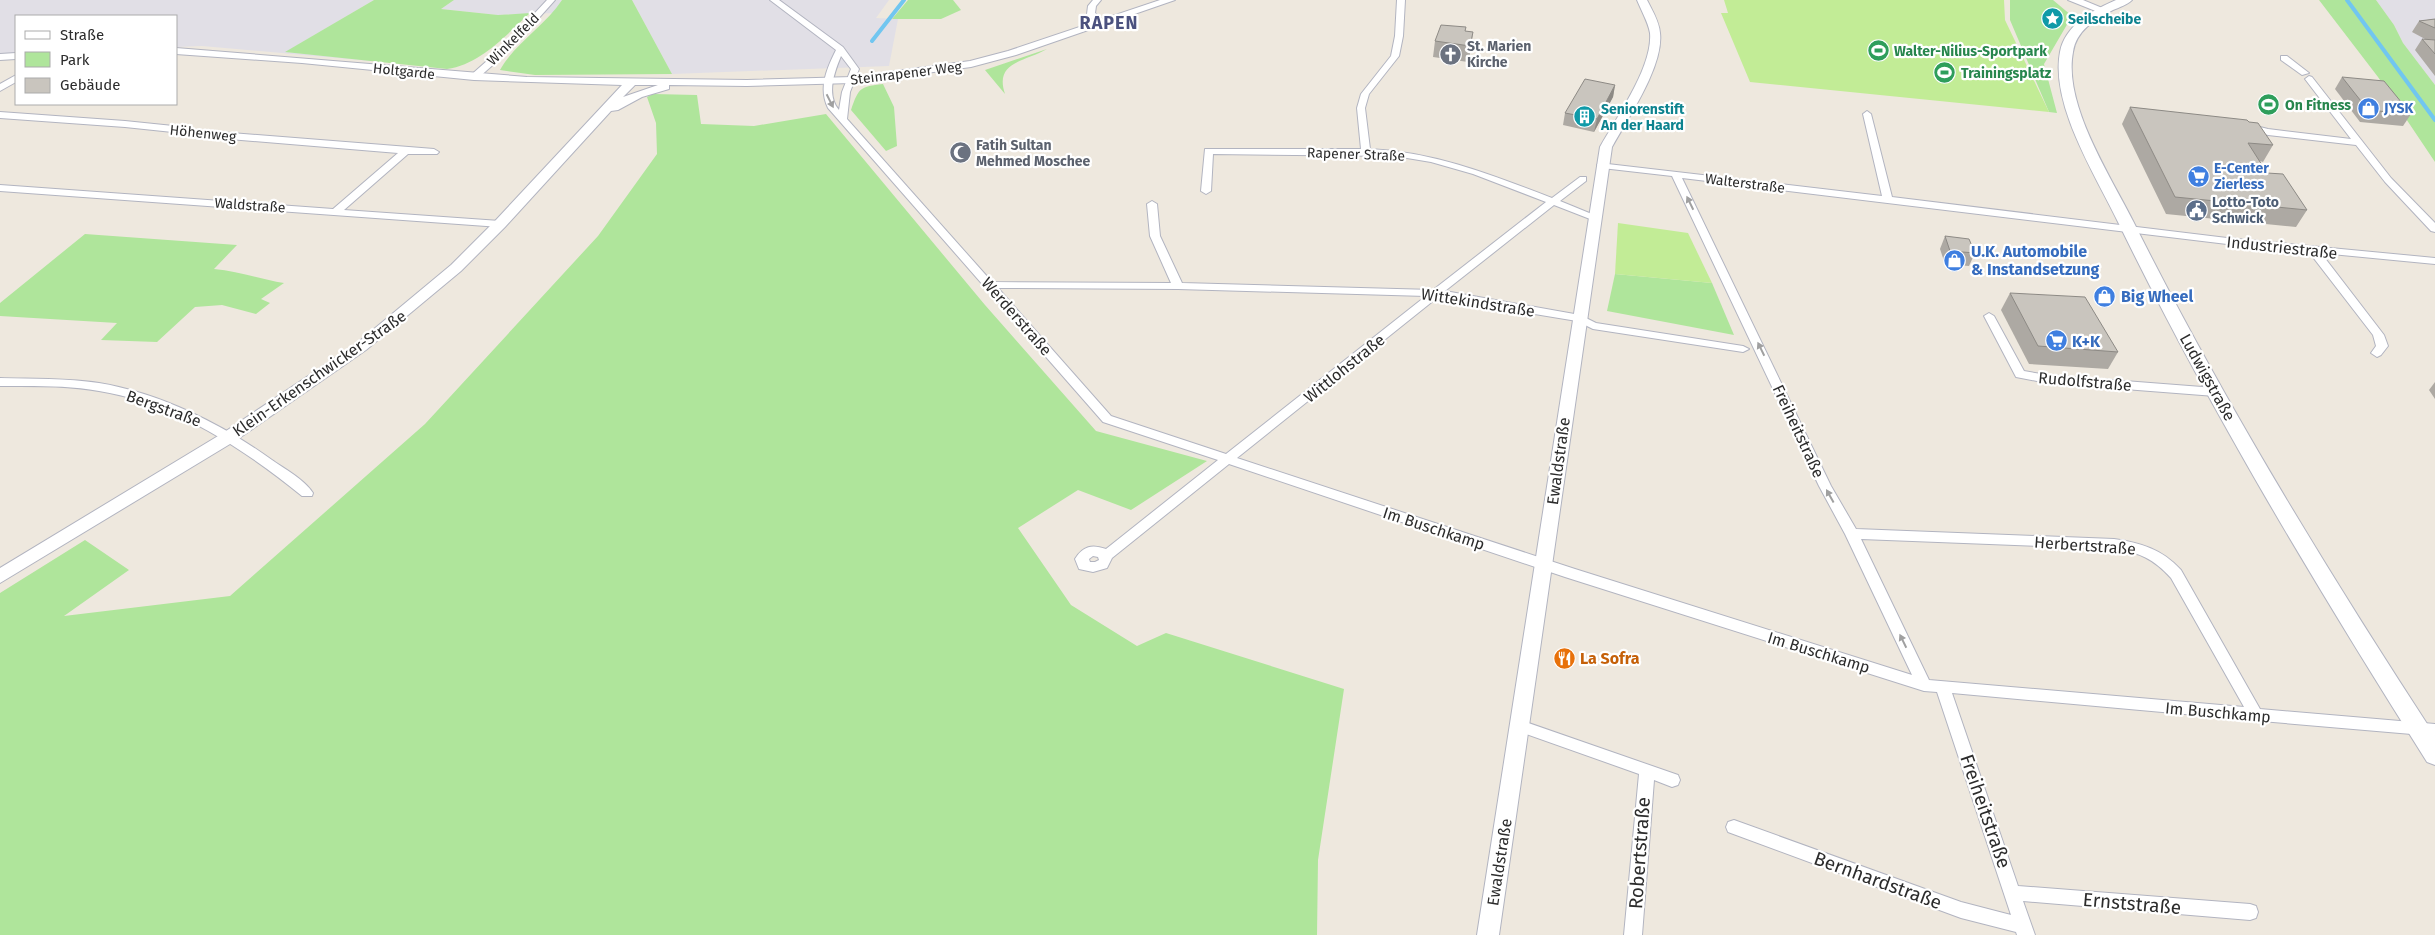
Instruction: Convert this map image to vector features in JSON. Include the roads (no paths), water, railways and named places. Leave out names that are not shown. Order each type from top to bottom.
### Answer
[{"type":"main road","name":"Ludwigstraße","points":[[2126,0],[2102,10],[2076,31],[2066,51],[2065,72],[2070,102],[2129,230],[2215,392],[2273,494],[2427,730],[2435,755]]},
{"type":"street","name":"Winkelfeld","points":[[474,78],[523,32],[551,0]]},
{"type":"street","points":[[774,0],[840,49],[854,69],[852,80],[846,92],[843,118]]},
{"type":"street","points":[[1097,0],[1092,6],[1091,14],[1100,23]]},
{"type":"street","name":"Steinrapener Weg","points":[[637,81],[852,80],[971,64],[1012,53],[1170,0]]},
{"type":"street","points":[[1366,152],[1361,108],[1365,94],[1394,56],[1399,36],[1401,0]]},
{"type":"street","name":"Ewaldstraße","points":[[1488,935],[1602,165],[1606,147],[1643,78],[1653,54],[1655,34],[1642,0]]},
{"type":"street","points":[[2073,0],[2102,10]]},
{"type":"street","points":[[827,81],[840,49]]},
{"type":"street","name":"Holtgarde","points":[[178,51],[302,60],[474,78],[637,81]]},
{"type":"street","points":[[0,57],[15,56]]},
{"type":"street","points":[[2284,58],[2307,76],[2388,180],[2435,229]]},
{"type":"street","points":[[0,88],[15,79]]},
{"type":"street","name":"Klein-Erkenschwicker-Straße","points":[[622,102],[637,81]]},
{"type":"street","name":"Klein-Erkenschwicker-Straße","points":[[0,576],[229,437],[300,391],[368,342],[456,268],[598,119],[637,81]]},
{"type":"street","name":"Werderstraße","points":[[827,81],[826,93],[831,106],[990,284],[1107,419],[1227,460]]},
{"type":"street","name":"Klein-Erkenschwicker-Straße","points":[[598,119],[622,102],[650,90],[712,82]]},
{"type":"street","points":[[1867,114],[1888,200]]},
{"type":"street","name":"Höhenweg","points":[[0,115],[125,124],[183,130],[193,133],[434,152]]},
{"type":"street","points":[[2241,125],[2268,132],[2357,142]]},
{"type":"street","points":[[337,211],[406,151]]},
{"type":"street","name":"Rapener Straße","points":[[1206,191],[1208,151],[1366,152],[1432,159],[1476,172],[1594,217]]},
{"type":"street","name":"Walterstraße","points":[[1602,165],[2129,230]]},
{"type":"street","name":"Freiheitstraße","points":[[1676,175],[1825,486],[1852,534],[1924,685]]},
{"type":"street","name":"Wittlohstraße","points":[[1106,556],[1439,293],[1510,234],[1555,202],[1583,179]]},
{"type":"street","name":"Waldstraße","points":[[0,188],[500,224]]},
{"type":"street","points":[[1152,204],[1156,236],[1178,286]]},
{"type":"street","name":"Industriestraße","points":[[2129,230],[2435,261]]},
{"type":"street","points":[[2313,250],[2378,336],[2382,346],[2377,353]]},
{"type":"street","name":"Wittekindstraße","points":[[990,284],[1178,286],[1439,293],[1449,297],[1580,318],[1593,326],[1743,349]]},
{"type":"street","name":"Rudolfstraße","points":[[1989,316],[2020,374],[2047,380],[2215,392]]},
{"type":"street","name":"Bergstraße","points":[[0,382],[72,385],[112,390],[179,410],[229,437],[276,467],[307,492]]},
{"type":"street","name":"Im Buschkamp","points":[[1227,460],[1543,564],[1924,685],[2427,730]]},
{"type":"street","name":"Herbertstraße","points":[[1852,534],[2114,544],[2141,547],[2162,558],[2176,574],[2257,716]]},
{"type":"street","name":"Freiheitstraße","points":[[1943,688],[2014,893],[2025,931]]},
{"type":"street","name":"Robertstraße","points":[[1520,726],[1672,780]]},
{"type":"street","name":"Robertstraße","points":[[1633,935],[1647,770]]},
{"type":"street","name":"Bernhardstraße","points":[[1734,827],[1961,910],[2025,931]]},
{"type":"street","name":"Ernststraße","points":[[2014,893],[2250,912]]},
{"type":"waterway","points":[[872,41],[904,0]]},
{"type":"waterway","points":[[2347,0],[2435,120]]},
{"type":"place","name":"Seilscheibe","points":[[2052,19]]},
{"type":"place","name":"Walter-Nilius-Sportpark","points":[[1878,51]]},
{"type":"place","name":"St. Marien Kirche","points":[[1451,54]]},
{"type":"place","name":"Trainingsplatz","points":[[1945,73]]},
{"type":"place","name":"On Fitness","points":[[2269,105]]},
{"type":"place","name":"JYSK","points":[[2368,108]]},
{"type":"place","name":"Seniorenstift An der Haard","points":[[1585,117]]},
{"type":"place","name":"Fatih Sultan Mehmed Moschee","points":[[960,153]]},
{"type":"place","name":"E-Center Zierless","points":[[2198,176]]},
{"type":"place","name":"Lotto-Toto Schwick","points":[[2196,210]]},
{"type":"place","name":"U.K. Automobile & Instandsetzung","points":[[1955,260]]},
{"type":"place","name":"Big Wheel","points":[[2105,296]]},
{"type":"place","name":"K+K","points":[[2056,341]]},
{"type":"place","name":"La Sofra","points":[[1564,658]]},
{"type":"district","name":"RAPEN","points":[[1109,23]]}]
